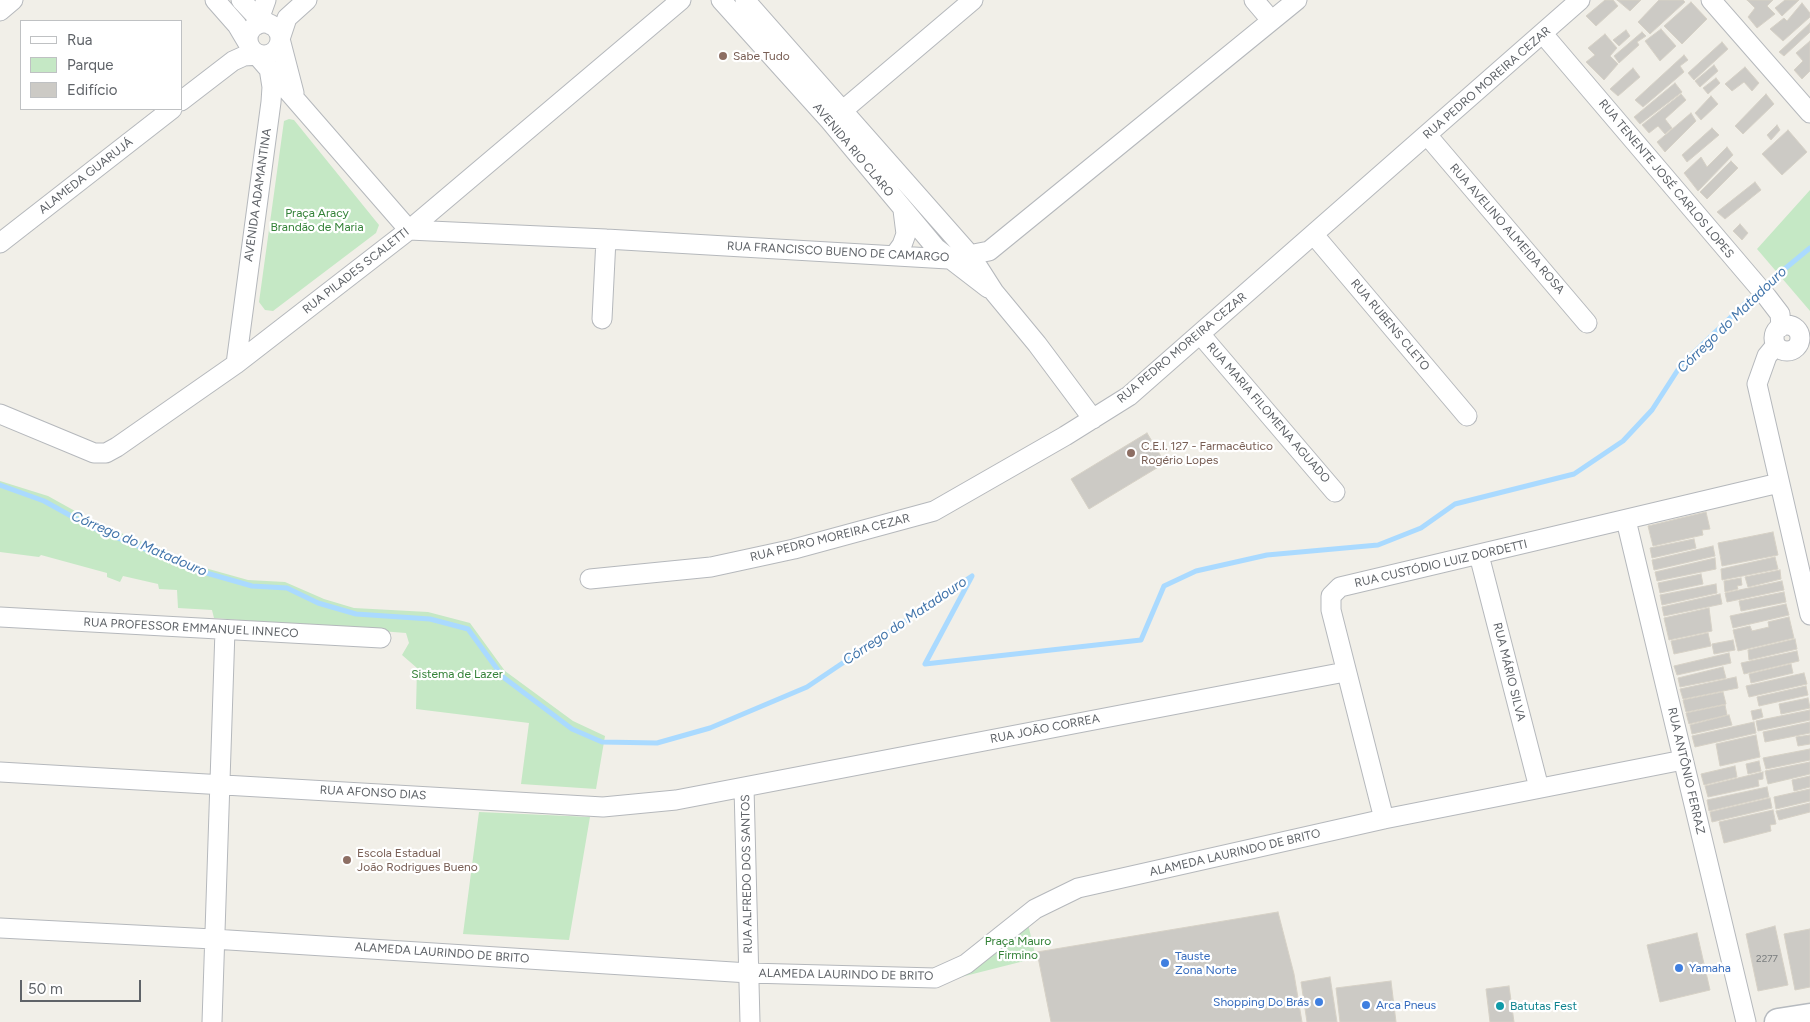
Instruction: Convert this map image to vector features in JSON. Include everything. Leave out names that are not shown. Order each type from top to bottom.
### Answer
[{"type":"main road","points":[[1778,1022],[1810,1017]]},
{"type":"street","points":[[0,11],[13,0]]},
{"type":"street","points":[[215,0],[237,25],[258,56],[409,230]]},
{"type":"street","points":[[241,0],[268,27],[302,107]]},
{"type":"street","points":[[182,100],[233,61],[244,56],[258,56],[274,52],[268,27],[266,0]]},
{"type":"street","points":[[258,56],[248,37],[252,29],[268,27],[287,18],[307,0]]},
{"type":"street","name":"RUA PILADES SCALETTI","points":[[0,414],[94,453],[106,453],[236,364],[409,230],[681,0]]},
{"type":"street","name":"AVENIDA RIO CLARO","points":[[721,0],[837,116],[970,256],[994,292],[1037,344],[1093,419]]},
{"type":"street","name":"AVENIDA RIO CLARO","points":[[745,0],[837,116],[903,210],[948,259],[994,292]]},
{"type":"street","points":[[837,116],[973,0]]},
{"type":"street","points":[[1254,0],[1271,20]]},
{"type":"street","name":"RUA PEDRO MOREIRA CEZAR","points":[[590,579],[711,567],[794,550],[934,511],[1093,419],[1129,396],[1580,0]]},
{"type":"street","points":[[1711,0],[1810,114]]},
{"type":"street","name":"RUA FRANCISCO BUENO DE CAMARGO","points":[[409,230],[606,239],[948,259],[970,256],[989,251],[1271,20],[1290,2]]},
{"type":"street","name":"RUA TENENTE JOSÉ CARLOS LOPES","points":[[1543,34],[1767,297],[1780,314],[1779,336]]},
{"type":"street","name":"AVENIDA ADAMANTINA","points":[[236,364],[272,87],[258,56]]},
{"type":"street","name":"ALAMEDA GUARUJÁ","points":[[0,243],[171,110]]},
{"type":"street","name":"RUA AVELINO ALMEIDA ROSA","points":[[1427,135],[1587,323]]},
{"type":"street","points":[[448,198],[446,212],[449,218],[458,227],[469,233]]},
{"type":"street","points":[[894,256],[902,245],[906,234],[903,210]]},
{"type":"street","name":"RUA RUBENS CLETO","points":[[1314,235],[1467,416]]},
{"type":"street","points":[[602,319],[606,239]]},
{"type":"street","points":[[241,322],[248,335],[253,339],[259,341],[267,339]]},
{"type":"street","name":"RUA MARIA FILOMENA AGUADO","points":[[1200,334],[1335,492]]},
{"type":"street","points":[[1779,336],[1780,350],[1794,350],[1804,345]]},
{"type":"street","points":[[1779,336],[1767,356],[1757,384],[1810,615]]},
{"type":"street","name":"RUA CUSTÓDIO LUIZ DORDETTI","points":[[1384,819],[1345,672],[1331,610],[1331,596],[1340,587],[1479,556],[1779,483]]},
{"type":"street","name":"RUA ANTÔNIO FERRAZ","points":[[1626,520],[1746,1022]]},
{"type":"street","name":"RUA MÁRIO SILVA","points":[[1479,556],[1539,788]]},
{"type":"street","name":"RUA PROFESSOR EMMANUEL INNECO","points":[[0,618],[381,638]]},
{"type":"street","points":[[212,1022],[213,939],[221,784],[225,630]]},
{"type":"street","name":"RUA JOÃO CORREA","points":[[744,787],[1345,672]]},
{"type":"street","name":"ALAMEDA LAURINDO DE BRITO","points":[[0,928],[213,939],[749,973],[935,978],[966,964],[1035,909],[1078,888],[1384,819],[1683,760]]},
{"type":"street","name":"RUA AFONSO DIAS","points":[[0,772],[603,807],[676,800],[744,787]]},
{"type":"street","name":"RUA ALFREDO DOS SANTOS","points":[[744,787],[750,1022]]},
{"type":"green space","name":"Praça Aracy Brandão de Maria","points":[[294,120],[379,225],[376,233],[273,311],[265,310],[259,302],[284,121]]},
{"type":"green space","points":[[1810,190],[1810,311],[1757,249]]},
{"type":"green space","name":"Sistema de Lazer","points":[[0,481],[48,496],[93,521],[198,566],[248,580],[285,582],[324,599],[354,608],[428,612],[470,623],[505,671],[573,721],[605,736],[596,789],[521,784],[529,723],[416,709],[417,668],[402,655],[409,643],[406,633],[214,618],[212,610],[178,608],[177,590],[159,589],[158,584],[123,576],[120,582],[107,577],[107,573],[41,555],[39,557],[0,552]]},
{"type":"green space","points":[[479,812],[590,817],[569,940],[463,934]]},
{"type":"green space","name":"Praça Mauro Firmino","points":[[1028,924],[1036,958],[961,977],[957,975]]},
{"type":"building","points":[[1605,0],[1613,0],[1618,6],[1596,26],[1586,16]]},
{"type":"building","points":[[1617,0],[1641,0],[1630,11]]},
{"type":"building","points":[[1659,0],[1683,0],[1685,2],[1650,34],[1638,22]]},
{"type":"building","points":[[1747,0],[1773,0],[1767,6],[1775,14],[1757,28],[1748,17],[1755,8]]},
{"type":"building","points":[[1785,0],[1799,0],[1782,16],[1775,8]]},
{"type":"building","points":[[1691,2],[1707,19],[1682,44],[1664,26]]},
{"type":"building","points":[[1802,3],[1810,13],[1810,17],[1783,41],[1770,29],[1784,18],[1787,21]]},
{"type":"building","points":[[1810,23],[1810,32],[1784,56],[1779,52]]},
{"type":"building","points":[[1661,29],[1676,46],[1660,61],[1645,41]]},
{"type":"building","points":[[1626,30],[1630,36],[1619,46],[1613,40]]},
{"type":"building","points":[[1642,32],[1646,36],[1637,42],[1639,45],[1619,63],[1614,56]]},
{"type":"building","points":[[1605,34],[1617,48],[1610,56],[1618,64],[1604,80],[1586,62],[1595,55],[1588,48]]},
{"type":"building","points":[[1810,41],[1810,71],[1802,79],[1794,70],[1803,61],[1796,53]]},
{"type":"building","points":[[1722,42],[1728,49],[1694,80],[1688,73]]},
{"type":"building","points":[[1684,55],[1688,60],[1680,66],[1684,72],[1643,107],[1635,100]]},
{"type":"building","points":[[1714,65],[1718,71],[1700,87],[1695,81]]},
{"type":"building","points":[[1745,67],[1759,83],[1752,91],[1744,82],[1732,91],[1725,84]]},
{"type":"building","points":[[1633,68],[1640,77],[1618,96],[1610,89]]},
{"type":"building","points":[[1716,78],[1720,83],[1708,94],[1703,88]]},
{"type":"building","points":[[1675,83],[1682,92],[1640,124],[1634,117]]},
{"type":"building","points":[[1681,94],[1686,100],[1665,119],[1672,128],[1665,134],[1658,126],[1649,133],[1642,125]]},
{"type":"building","points":[[1766,94],[1774,104],[1743,134],[1735,126]]},
{"type":"building","points":[[1711,96],[1718,104],[1701,120],[1695,113]]},
{"type":"building","points":[[1691,113],[1696,121],[1665,152],[1657,142]]},
{"type":"building","points":[[1777,125],[1780,130],[1771,140],[1767,135]]},
{"type":"building","points":[[1712,128],[1719,135],[1687,162],[1682,155]]},
{"type":"building","points":[[1788,130],[1807,152],[1782,175],[1762,154]]},
{"type":"building","points":[[1727,147],[1733,155],[1698,191],[1684,173],[1701,157],[1707,167]]},
{"type":"building","points":[[1731,161],[1738,168],[1707,199],[1700,192]]},
{"type":"building","points":[[1755,182],[1761,190],[1725,219],[1717,212]]},
{"type":"building","points":[[1740,224],[1748,233],[1742,240],[1733,231]]},
{"type":"building","points":[[1147,433],[1165,463],[1089,509],[1071,479]]},
{"type":"building","points":[[1706,512],[1710,529],[1702,530],[1703,535],[1653,546],[1648,526]]},
{"type":"building","points":[[1773,532],[1778,555],[1722,566],[1718,543]]},
{"type":"building","points":[[1694,539],[1696,548],[1652,558],[1650,548]]},
{"type":"building","points":[[1713,546],[1715,556],[1654,570],[1652,560]]},
{"type":"building","points":[[1775,557],[1778,569],[1722,580],[1721,569]]},
{"type":"building","points":[[1715,558],[1716,569],[1657,581],[1655,572]]},
{"type":"building","points":[[1780,570],[1781,579],[1748,587],[1745,577]]},
{"type":"building","points":[[1701,574],[1703,584],[1660,593],[1658,583]]},
{"type":"building","points":[[1741,578],[1742,585],[1737,586],[1738,589],[1725,592],[1724,581]]},
{"type":"building","points":[[1782,581],[1784,590],[1727,602],[1725,593]]},
{"type":"building","points":[[1716,584],[1717,593],[1662,605],[1660,595]]},
{"type":"building","points":[[1784,592],[1786,602],[1741,611],[1739,601]]},
{"type":"building","points":[[1720,594],[1722,604],[1664,616],[1662,607]]},
{"type":"building","points":[[1786,604],[1789,615],[1733,628],[1730,616]]},
{"type":"building","points":[[1709,608],[1712,631],[1669,640],[1664,618]]},
{"type":"building","points":[[1789,617],[1794,638],[1738,651],[1733,630],[1750,626],[1752,631],[1769,627],[1768,622]]},
{"type":"building","points":[[1708,633],[1711,646],[1674,654],[1671,641]]},
{"type":"building","points":[[1795,639],[1797,649],[1749,660],[1748,650]]},
{"type":"building","points":[[1733,640],[1735,650],[1714,654],[1712,644]]},
{"type":"building","points":[[1797,651],[1799,661],[1744,674],[1741,663]]},
{"type":"building","points":[[1729,653],[1731,663],[1677,675],[1674,666]]},
{"type":"building","points":[[1791,664],[1793,673],[1751,683],[1749,674]]},
{"type":"building","points":[[1723,667],[1726,678],[1680,687],[1678,678]]},
{"type":"building","points":[[1804,673],[1807,684],[1749,697],[1746,686]]},
{"type":"building","points":[[1736,677],[1738,688],[1683,699],[1680,689]]},
{"type":"building","points":[[1806,686],[1808,695],[1759,706],[1757,697]]},
{"type":"building","points":[[1723,692],[1726,704],[1686,712],[1683,700]]},
{"type":"building","points":[[1808,698],[1810,708],[1781,714],[1779,704]]},
{"type":"building","points":[[1725,705],[1727,715],[1689,724],[1686,713]]},
{"type":"building","points":[[1761,709],[1763,717],[1753,720],[1751,711]]},
{"type":"building","points":[[1810,710],[1810,720],[1758,731],[1756,721]]},
{"type":"building","points":[[1729,715],[1732,725],[1692,734],[1690,725]]},
{"type":"building","points":[[1754,722],[1756,733],[1695,747],[1692,736]]},
{"type":"building","points":[[1810,722],[1810,733],[1765,742],[1763,732]]},
{"type":"building","points":[[1756,735],[1760,757],[1720,766],[1716,744]]},
{"type":"building","points":[[1810,735],[1810,744],[1798,746],[1796,737]]},
{"type":"building","points":[[1810,749],[1810,760],[1766,769],[1763,758]]},
{"type":"building","points":[[1759,761],[1761,771],[1748,774],[1746,764]]},
{"type":"building","points":[[1810,762],[1810,774],[1768,784],[1765,771]]},
{"type":"building","points":[[1735,766],[1737,777],[1704,785],[1701,774]]},
{"type":"building","points":[[1763,772],[1763,779],[1758,780],[1759,786],[1708,797],[1705,786]]},
{"type":"building","points":[[1810,776],[1810,787],[1794,791],[1792,780]]},
{"type":"building","points":[[1767,787],[1769,797],[1709,811],[1707,800]]},
{"type":"building","points":[[1810,789],[1810,801],[1776,809],[1774,797]]},
{"type":"building","points":[[1770,798],[1772,808],[1712,822],[1710,812]]},
{"type":"building","points":[[1810,803],[1810,812],[1779,820],[1776,811]]},
{"type":"building","points":[[1773,810],[1776,824],[1770,825],[1771,831],[1724,843],[1719,822]]},
{"type":"building","name":"Tauste Zona Norte","points":[[1278,912],[1294,974],[1302,1022],[1051,1022],[1037,952]]},
{"type":"building","points":[[1775,926],[1788,985],[1758,991],[1746,934]]},
{"type":"building","points":[[1810,929],[1810,987],[1795,990],[1784,934]]},
{"type":"building","name":"Yamaha","points":[[1697,933],[1710,990],[1660,1002],[1647,945]]},
{"type":"building","name":"Shopping Do Brás","points":[[1330,977],[1337,1022],[1307,1022],[1301,982]]},
{"type":"building","name":"Arca Pneus","points":[[1391,981],[1396,1022],[1340,1022],[1336,988]]},
{"type":"building","name":"Batutas Fest","points":[[1509,986],[1514,1022],[1490,1022],[1486,989]]},
{"type":"waterway","name":"Córrego do Matadouro","points":[[1764,286],[1810,248]]},
{"type":"waterway","name":"Córrego do Matadouro","points":[[0,485],[44,501],[91,527],[196,570],[252,586],[287,588],[318,603],[356,614],[430,619],[468,629],[503,677],[572,729],[602,742],[657,743],[710,728],[807,687],[972,576],[925,664],[1141,640],[1164,586],[1196,571],[1267,555],[1378,545],[1421,528],[1455,504],[1574,474],[1623,441],[1652,410],[1681,365],[1757,292]]},
{"type":"place","name":"Sabe Tudo","points":[[723,56]]},
{"type":"place","name":"C.E.I. 127 - Farmacêutico Rogério Lopes","points":[[1131,453]]},
{"type":"place","name":"Escola Estadual João Rodrigues Bueno","points":[[347,860]]},
{"type":"place","name":"Tauste Zona Norte","points":[[1165,963]]},
{"type":"place","name":"Yamaha","points":[[1679,968]]},
{"type":"place","name":"Shopping Do Brás","points":[[1319,1002]]},
{"type":"place","name":"Arca Pneus","points":[[1366,1005]]},
{"type":"place","name":"Batutas Fest","points":[[1500,1006]]}]
